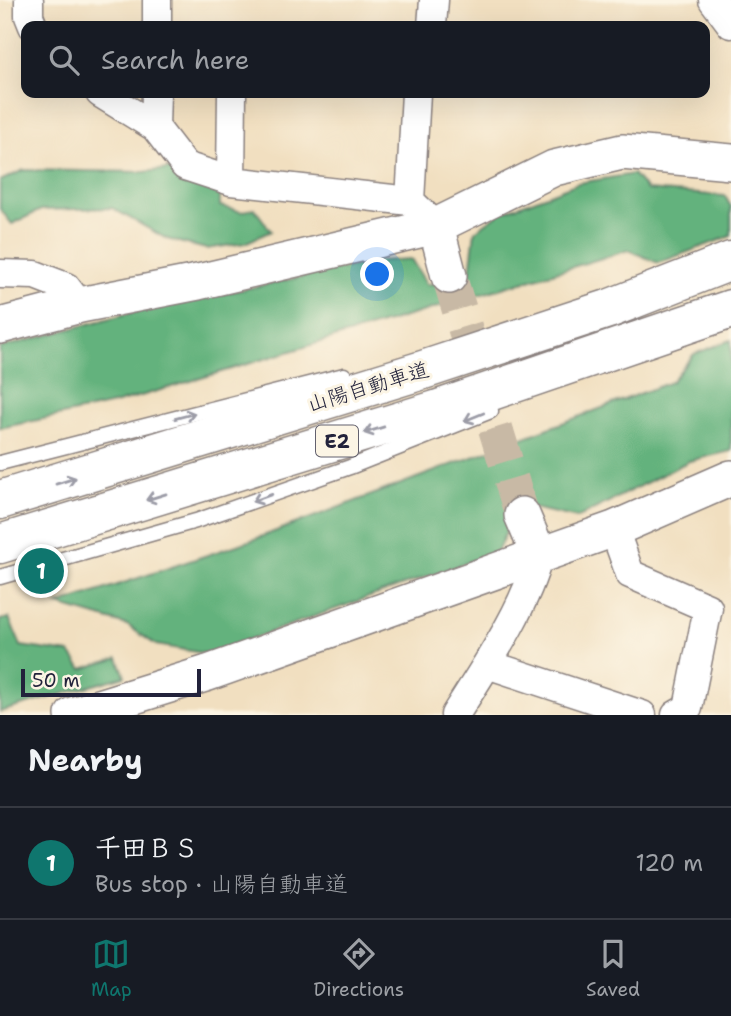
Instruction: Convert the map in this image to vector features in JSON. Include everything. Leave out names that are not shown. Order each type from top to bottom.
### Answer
[{"type":"highway","name":"山陽自動車道","points":[[0,500],[423,370],[608,309],[731,261]]},
{"type":"highway","name":"山陽自動車道","points":[[0,544],[436,410],[731,309]]},
{"type":"street","points":[[29,0],[31,21]]},
{"type":"street","points":[[157,0],[157,21]]},
{"type":"street","points":[[432,21],[434,0]]},
{"type":"street","points":[[713,0],[731,24]]},
{"type":"street","points":[[108,98],[155,127],[186,166],[231,181],[410,201],[436,226],[449,276]]},
{"type":"street","points":[[155,127],[156,98]]},
{"type":"street","points":[[231,181],[232,98]]},
{"type":"street","points":[[410,201],[416,98]]},
{"type":"street","points":[[0,326],[80,305],[198,282],[436,226],[554,168],[622,152],[731,162]]},
{"type":"street","points":[[0,274],[35,275],[66,287],[80,305]]},
{"type":"street","points":[[73,715],[208,673],[614,529],[731,478]]},
{"type":"street","points":[[455,715],[487,664],[533,579],[539,555],[523,515]]},
{"type":"street","points":[[614,529],[630,574],[708,608],[688,708],[676,715]]},
{"type":"street","points":[[487,664],[642,715]]},
{"type":"lane","points":[[438,350],[667,285]]},
{"type":"lane","points":[[553,386],[671,330]]},
{"type":"lane","points":[[0,463],[361,370]]},
{"type":"lane","points":[[0,577],[196,521],[350,467],[502,406]]},
{"type":"green space","points":[[169,169],[220,184],[220,206],[242,212],[254,208],[271,231],[245,243],[206,249],[167,239],[112,208],[41,210],[12,224],[0,209],[0,181],[24,170],[144,172]]},
{"type":"green space","points":[[633,174],[647,190],[725,196],[731,207],[731,236],[658,263],[629,250],[114,404],[0,428],[0,348],[122,315],[377,261],[411,259],[427,285],[470,272],[475,231],[500,213],[578,183]]},
{"type":"green space","points":[[731,340],[731,451],[689,461],[577,518],[533,508],[511,521],[497,552],[208,654],[156,645],[127,625],[58,605],[255,539],[671,382],[694,354]]},
{"type":"green space","points":[[9,618],[21,646],[70,653],[82,669],[118,658],[125,676],[0,712],[0,620]]},
{"type":"tunnel","points":[[449,276],[522,515]]},
{"type":"place","name":"千田ＢＳ","points":[[41,571]]}]
